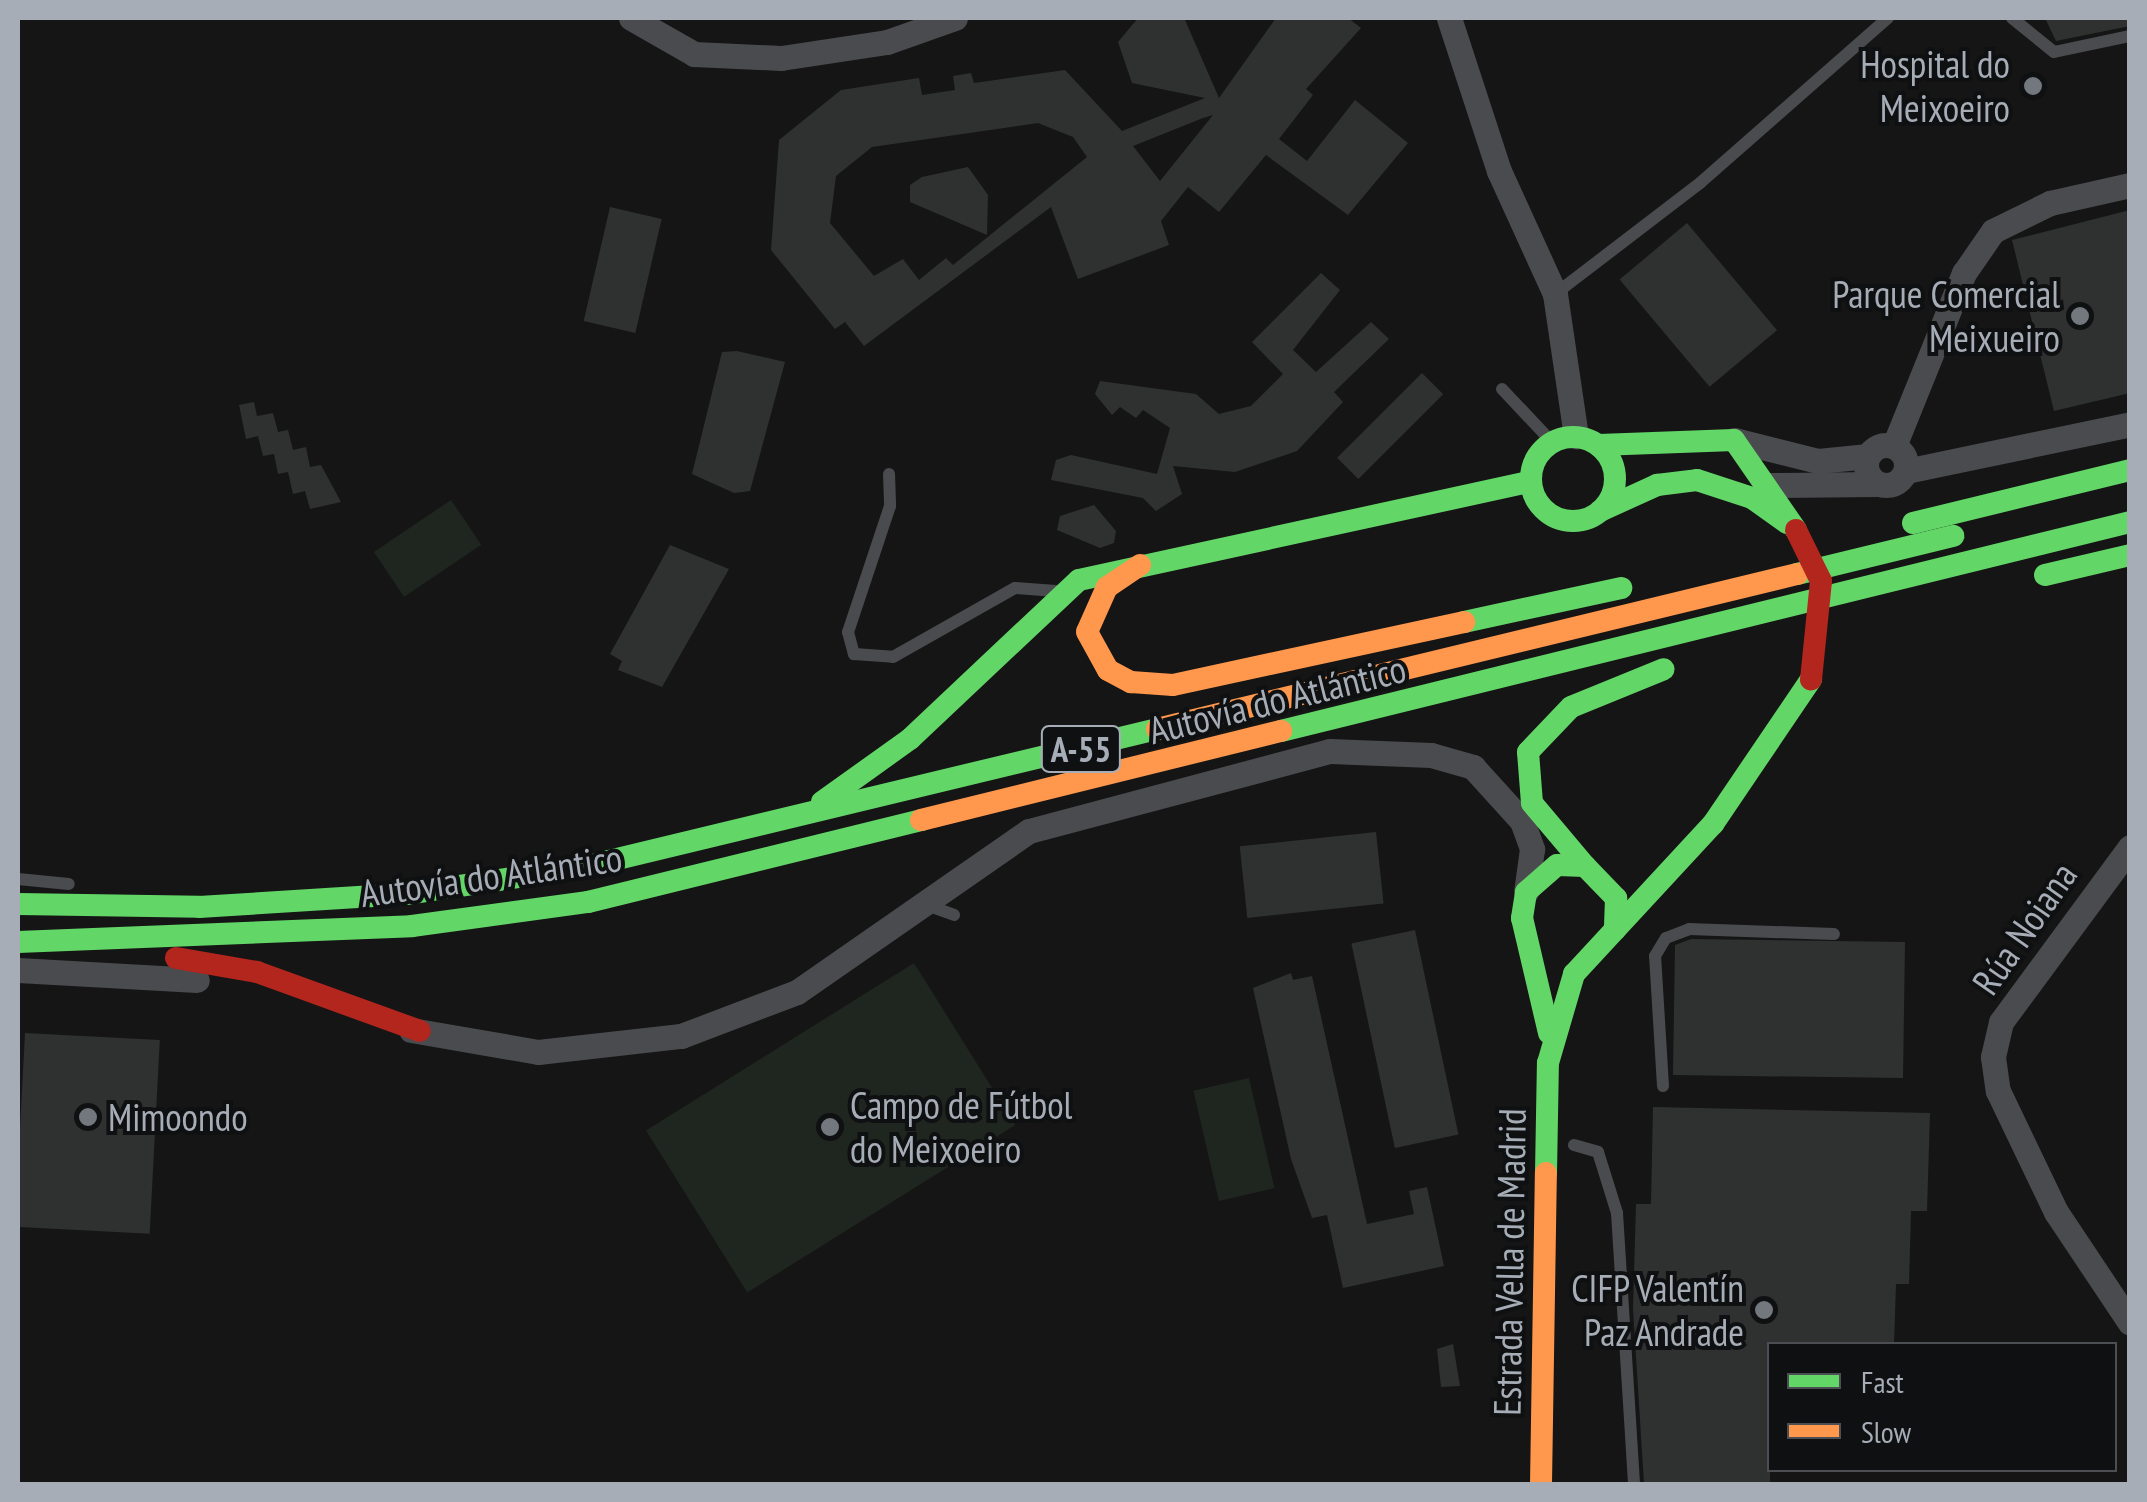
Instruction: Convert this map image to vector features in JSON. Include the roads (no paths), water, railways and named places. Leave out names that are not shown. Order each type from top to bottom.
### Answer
[{"type":"main road","points":[[729,836],[828,800],[910,739],[1059,592],[1140,565],[1530,482],[1576,441],[1734,440]]},
{"type":"main road","name":"Estrada Vella de Madrid","points":[[1551,1041],[1574,974],[1678,862],[1811,679],[1822,581],[1771,485],[1734,440]]},
{"type":"main road","points":[[1530,482],[1550,515],[1576,522],[1600,512],[1616,478],[1576,441]]},
{"type":"main road","name":"Estrada Vella de Madrid","points":[[1600,512],[1657,485],[1678,469],[1706,466],[1771,485]]},
{"type":"main road","points":[[1140,565],[1106,588],[1087,632],[1108,670],[1131,682],[1173,685],[1721,571],[2130,470]]},
{"type":"main road","name":"Estrada Vella de Madrid","points":[[1657,485],[1715,486],[1752,498],[1796,530]]},
{"type":"main road","name":"Autovía do Atlántico","points":[[18,904],[199,908],[406,894],[729,836],[2130,492]]},
{"type":"main road","name":"Autovía do Atlántico","points":[[18,942],[80,944],[412,926],[588,902],[2130,522]]},
{"type":"main road","points":[[2013,583],[2130,554]]},
{"type":"main road","points":[[1780,640],[1838,626]]},
{"type":"main road","points":[[1534,701],[1674,666],[1571,707],[1528,752],[1532,803],[1616,898],[1614,930]]},
{"type":"main road","points":[[1330,752],[1423,728]]},
{"type":"main road","points":[[1526,892],[1557,865],[1591,869],[1678,862]]},
{"type":"main road","name":"Estrada Vella de Madrid","points":[[1526,892],[1522,918],[1532,942],[1551,1041],[1541,1484]]},
{"type":"main road","points":[[1532,942],[1567,960],[1593,954]]},
{"type":"main road","points":[[80,944],[258,972],[420,1032]]},
{"type":"street","points":[[631,18],[694,54],[781,58],[887,42],[955,18]]},
{"type":"street","points":[[1450,18],[1499,171],[1554,294],[1576,441]]},
{"type":"street","points":[[1734,440],[1818,461],[1868,456],[1894,446],[1964,273],[1993,231],[2050,204],[2130,184]]},
{"type":"street","points":[[1771,485],[1878,484],[1906,471],[2130,424]]},
{"type":"street","points":[[1894,446],[1906,471]]},
{"type":"street","points":[[1868,456],[1878,484]]},
{"type":"street","points":[[18,970],[236,983],[420,1032],[538,1052],[681,1036],[798,992],[985,856],[1069,815],[1330,752],[1431,755],[1473,766],[1522,820],[1532,848],[1526,892]]},
{"type":"street","name":"Rúa Noiana","points":[[2130,847],[2011,1007],[1993,1057],[1998,1091],[2056,1212],[2130,1323]]},
{"type":"lane","points":[[1554,294],[1700,183],[1888,18]]},
{"type":"lane","points":[[2012,18],[2054,52],[2130,36]]},
{"type":"lane","points":[[1502,389],[1576,441]]},
{"type":"lane","points":[[889,474],[890,506],[848,632],[854,654],[893,657],[1015,588],[1059,592]]},
{"type":"lane","points":[[18,880],[199,908]]},
{"type":"lane","points":[[922,903],[954,915]]},
{"type":"lane","points":[[1663,1086],[1655,956],[1666,938],[1688,929],[1834,934]]},
{"type":"lane","points":[[1574,1145],[1598,1152],[1617,1213],[1634,1484]]},
{"type":"place","name":"Hospital do Meixoeiro","points":[[2033,86]]},
{"type":"place","name":"Parque Comercial Meixueiro","points":[[2080,316]]},
{"type":"place","name":"Mimoondo","points":[[88,1117]]},
{"type":"place","name":"Campo de Fútbol do Meixoeiro","points":[[830,1127]]},
{"type":"place","name":"CIFP Valentín Paz Andrade","points":[[1764,1310]]}]
